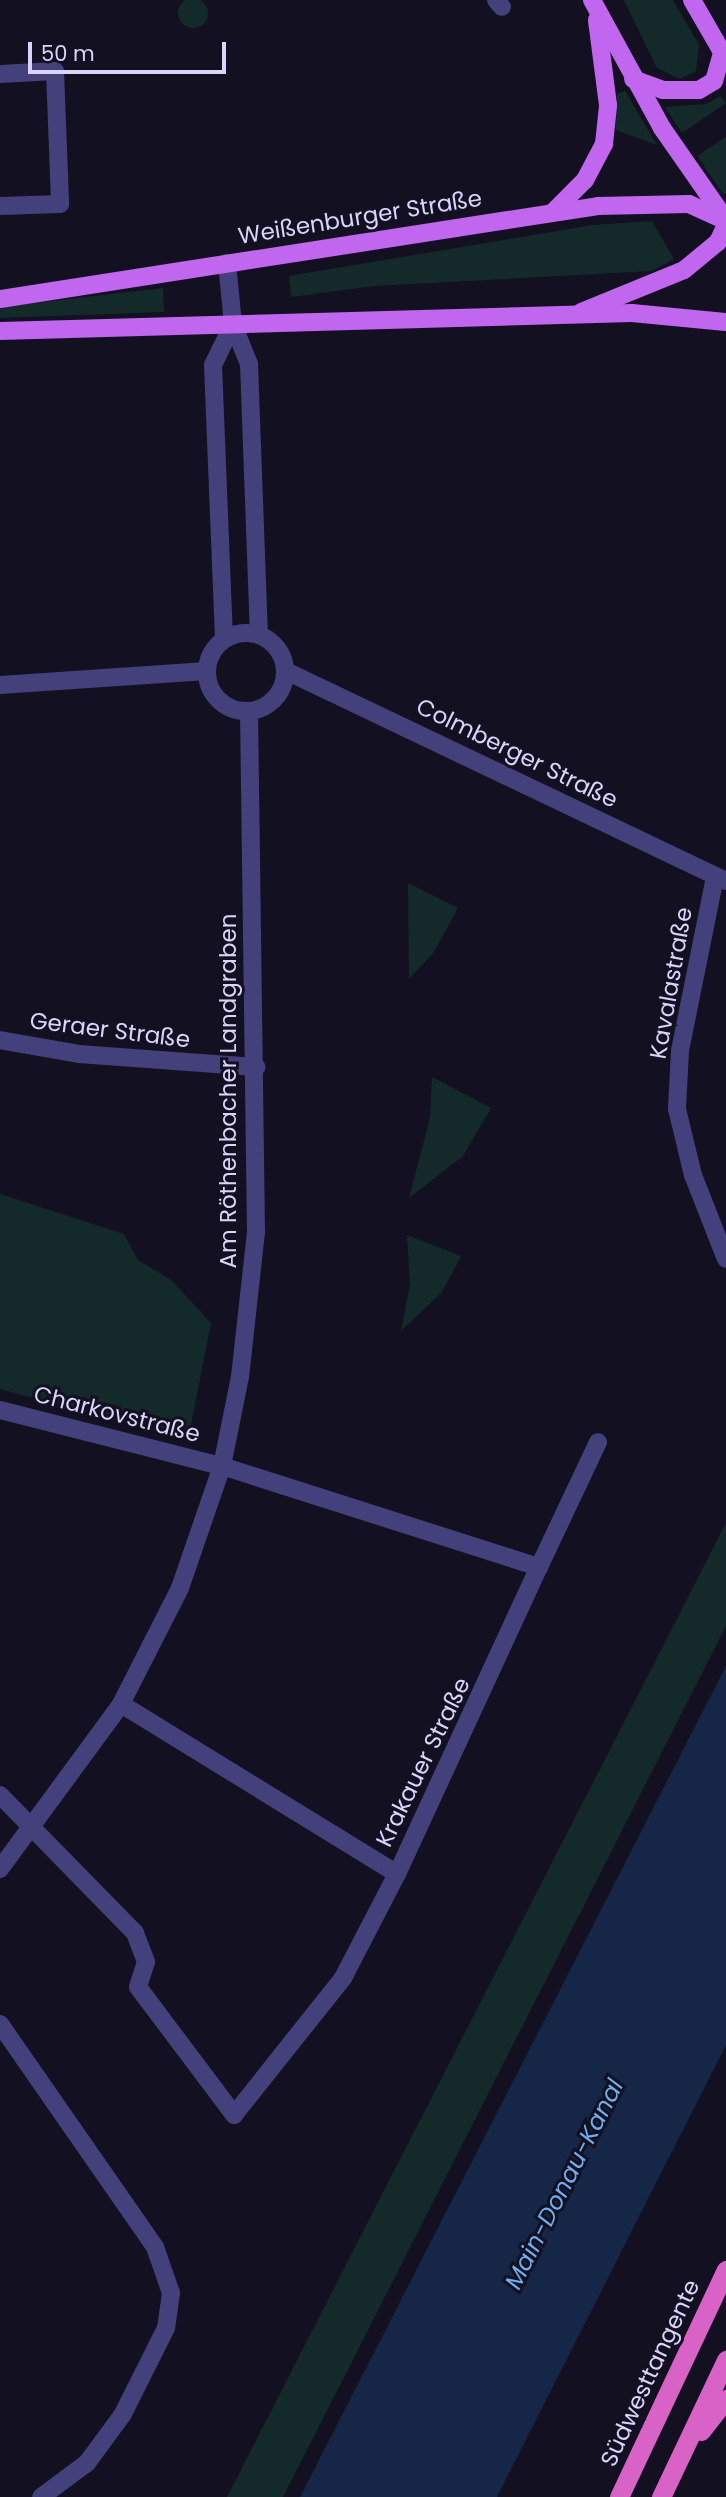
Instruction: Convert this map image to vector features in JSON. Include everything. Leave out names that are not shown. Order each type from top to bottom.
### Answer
[{"type":"highway","name":"Südwesttangente","points":[[618,2497],[726,2270]]},
{"type":"highway","points":[[661,2497],[726,2360]]},
{"type":"highway","points":[[679,2459],[726,2399]]},
{"type":"main road","points":[[633,79],[663,90],[699,90],[714,81],[724,56],[692,0]]},
{"type":"main road","points":[[575,314],[684,270],[718,242],[726,222],[633,79],[594,4]]},
{"type":"main road","points":[[554,211],[585,180],[604,144],[608,105],[594,4]]},
{"type":"main road","name":"Weißenburger Straße","points":[[0,299],[554,211],[674,203],[726,222]]},
{"type":"main road","points":[[0,331],[575,314],[664,314],[726,322]]},
{"type":"street","points":[[0,74],[55,71],[60,204],[0,206]]},
{"type":"street","points":[[227,263],[233,324],[250,364],[258,635]]},
{"type":"street","points":[[224,639],[258,635],[278,648],[286,671],[276,699],[249,712],[219,701],[207,671],[224,639],[213,365],[233,324]]},
{"type":"street","points":[[0,685],[207,671]]},
{"type":"street","name":"Colmberger Straße","points":[[286,671],[721,879]]},
{"type":"street","name":"Am Röthenbacher Landgraben","points":[[0,1869],[121,1704],[180,1588],[222,1466],[240,1377],[256,1232],[257,1066],[249,712]]},
{"type":"street","name":"Kavalastraße","points":[[721,879],[680,1051],[677,1109],[693,1175],[726,1259]]},
{"type":"street","name":"Geraer Straße","points":[[0,1040],[132,1060],[257,1066]]},
{"type":"street","name":"Charkovstraße","points":[[0,1410],[222,1466]]},
{"type":"street","name":"Krakauer Straße","points":[[121,1704],[397,1874],[598,1443]]},
{"type":"street","points":[[222,1466],[539,1567]]},
{"type":"street","points":[[0,1795],[34,1825],[135,1933],[146,1962],[138,1987],[234,2115],[343,1978],[397,1874]]},
{"type":"street","points":[[0,2024],[156,2247],[171,2293],[166,2328],[123,2414],[87,2463],[41,2497]]},
{"type":"green space","points":[[193,-2],[199,-1],[207,7],[207,19],[199,27],[193,28],[187,27],[179,19],[178,13],[179,7],[187,-1]]},
{"type":"green space","points":[[624,0],[673,0],[699,45],[696,71],[680,79],[657,68]]},
{"type":"green space","points":[[625,91],[657,145],[616,130],[617,94]]},
{"type":"green space","points":[[721,96],[726,103],[682,133],[665,107],[706,104]]},
{"type":"green space","points":[[726,137],[726,193],[723,194],[697,156]]},
{"type":"green space","points":[[652,221],[674,259],[652,271],[374,286],[291,297],[289,276],[593,225]]},
{"type":"green space","points":[[163,288],[164,312],[0,318],[0,307]]},
{"type":"green space","points":[[408,883],[458,908],[434,952],[409,979]]},
{"type":"green space","points":[[432,1077],[491,1108],[463,1156],[409,1198],[430,1118]]},
{"type":"green space","points":[[0,1194],[124,1234],[138,1260],[171,1280],[211,1323],[188,1440],[0,1389]]},
{"type":"green space","points":[[407,1235],[461,1256],[442,1292],[401,1331],[410,1285]]},
{"type":"green space","points":[[726,1523],[726,1626],[283,2497],[227,2497]]},
{"type":"water","name":"Main-Donau-Kanal","points":[[726,1666],[726,2045],[497,2497],[300,2497]]}]
